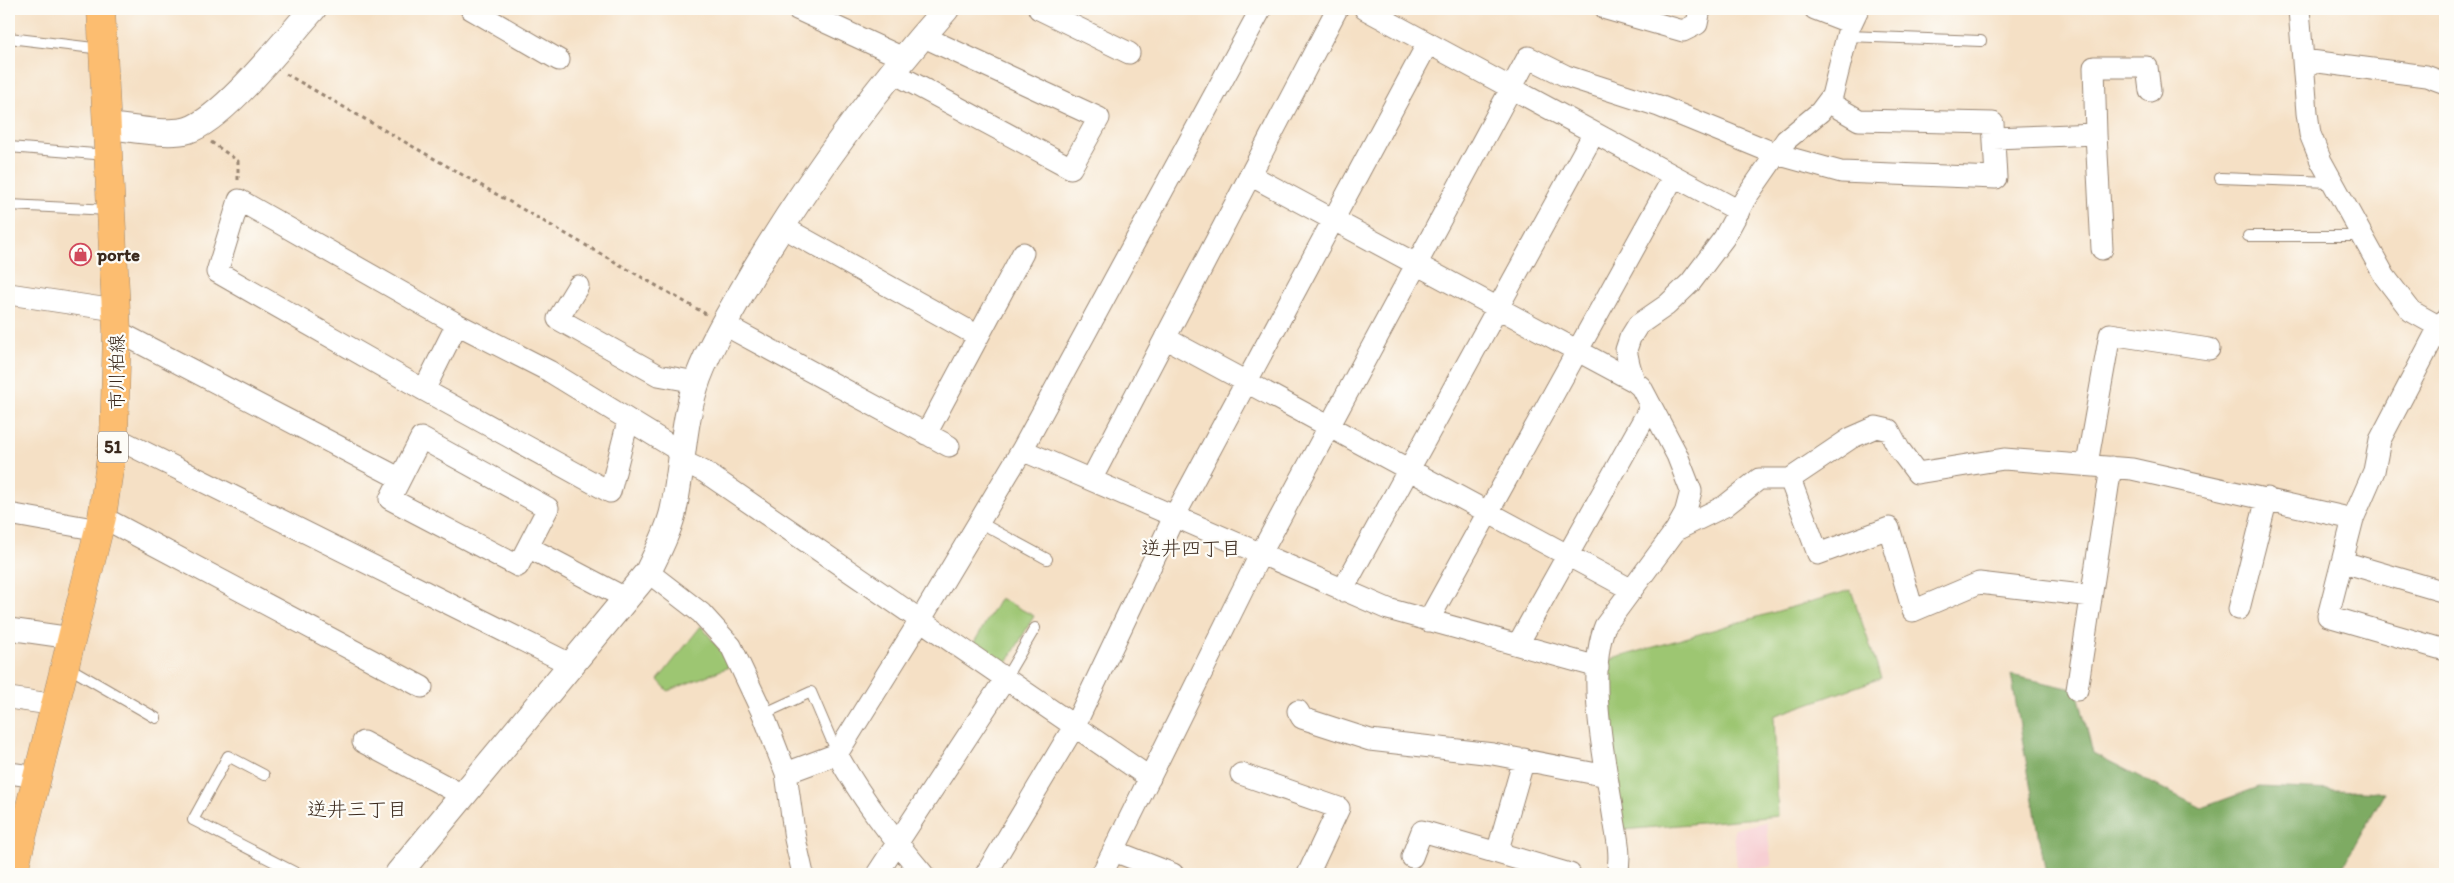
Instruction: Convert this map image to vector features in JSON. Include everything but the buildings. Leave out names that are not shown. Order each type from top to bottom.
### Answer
[{"type":"main road","name":"市川柏線","points":[[13,874],[100,524],[114,437],[117,406],[116,320],[101,9]]},
{"type":"street","points":[[108,126],[156,131],[188,130],[214,116],[313,9]]},
{"type":"street","points":[[472,9],[559,60]]},
{"type":"street","points":[[797,9],[897,65],[1071,168],[1099,118],[922,36]]},
{"type":"street","points":[[398,874],[648,572],[673,513],[680,456],[690,401],[696,382],[723,324],[781,226],[840,139],[897,65],[946,9]]},
{"type":"street","points":[[1039,9],[1129,53]]},
{"type":"street","points":[[786,773],[837,754],[921,619],[1022,450],[1261,9]]},
{"type":"street","points":[[1091,480],[1337,9]]},
{"type":"street","points":[[1365,9],[1739,211]]},
{"type":"street","points":[[1606,9],[1683,31],[1697,24],[1700,9]]},
{"type":"street","points":[[1634,381],[1626,350],[1638,325],[1667,305],[1686,288],[1724,238],[1739,211],[1786,140],[1820,112],[1832,96],[1852,23],[1815,9]]},
{"type":"street","points":[[2299,9],[2310,134],[2333,182],[2384,277],[2411,311],[2443,326],[2380,440],[2374,471],[2353,519],[2328,616],[2445,650]]},
{"type":"street","points":[[986,874],[1075,725],[1174,517],[1428,43]]},
{"type":"street","points":[[1102,874],[1260,555],[1528,57],[1566,76],[1659,106],[1776,154],[1842,172],[1996,178],[1993,123],[1859,120],[1828,102]]},
{"type":"street","points":[[2303,60],[2426,76],[2445,83]]},
{"type":"street","points":[[2102,249],[2094,67],[2147,67],[2150,91]]},
{"type":"street","points":[[1342,591],[1594,133]]},
{"type":"street","points":[[1994,138],[2096,134]]},
{"type":"street","points":[[1250,174],[1642,387],[1691,491],[1685,514],[1676,530],[1605,626],[1598,643],[1599,725],[1619,852],[1617,874]]},
{"type":"street","points":[[1428,620],[1674,176]]},
{"type":"street","points":[[628,421],[610,492],[424,390],[217,272],[239,200],[457,324],[549,371],[628,421],[921,619],[1150,778]]},
{"type":"street","points":[[781,226],[978,336]]},
{"type":"street","points":[[926,434],[1023,253]]},
{"type":"street","points":[[578,286],[558,319],[658,375],[696,382]]},
{"type":"street","points":[[9,294],[116,320],[399,478]]},
{"type":"street","points":[[424,390],[457,324]]},
{"type":"street","points":[[723,324],[948,446]]},
{"type":"street","points":[[2087,464],[2110,334],[2209,349]]},
{"type":"street","points":[[1165,338],[1632,590]]},
{"type":"street","points":[[1518,644],[1651,406]]},
{"type":"street","points":[[1676,530],[1725,506],[1759,479],[1790,479],[1851,438],[1876,428],[1889,430],[1917,473],[2004,459],[2087,464],[2132,469],[2267,498],[2353,519]]},
{"type":"street","points":[[114,437],[570,664]]},
{"type":"street","points":[[421,438],[548,508],[528,547],[518,566],[390,499],[421,438]]},
{"type":"street","points":[[1022,450],[1342,591],[1388,609],[1598,667]]},
{"type":"street","points":[[2077,690],[2111,467]]},
{"type":"street","points":[[1790,479],[1818,554],[1889,528],[1913,611],[1978,583],[2091,596]]},
{"type":"street","points":[[2239,609],[2267,498]]},
{"type":"street","points":[[9,514],[100,524],[422,687]]},
{"type":"street","points":[[528,547],[625,598]]},
{"type":"street","points":[[2343,562],[2445,592]]},
{"type":"street","points":[[648,572],[700,614],[731,646],[763,714],[786,773],[795,839],[803,874]]},
{"type":"street","points":[[9,629],[72,638]]},
{"type":"street","points":[[877,874],[1005,679]]},
{"type":"street","points":[[9,698],[56,705]]},
{"type":"street","points":[[1298,711],[1302,718],[1370,740],[1524,759],[1607,776]]},
{"type":"street","points":[[363,742],[464,796]]},
{"type":"street","points":[[837,754],[856,788],[923,874]]},
{"type":"street","points":[[1497,853],[1524,759]]},
{"type":"street","points":[[9,773],[38,777]]},
{"type":"street","points":[[1241,774],[1339,808],[1308,874]]},
{"type":"street","points":[[1412,857],[1422,831],[1570,874]]},
{"type":"street","points":[[1114,851],[1173,874]]},
{"type":"lane","points":[[1852,23],[1981,41]]},
{"type":"lane","points":[[9,38],[103,49]]},
{"type":"lane","points":[[9,147],[109,155]]},
{"type":"lane","points":[[2220,178],[2333,182]]},
{"type":"lane","points":[[9,205],[111,210]]},
{"type":"lane","points":[[2248,236],[2362,236]]},
{"type":"lane","points":[[979,522],[1047,559]]},
{"type":"lane","points":[[1005,679],[1035,628]]},
{"type":"lane","points":[[66,666],[156,718]]},
{"type":"lane","points":[[763,714],[811,692],[837,754]]},
{"type":"lane","points":[[264,775],[228,756],[193,820],[298,874]]},
{"type":"path","points":[[266,62],[723,324]]},
{"type":"path","points":[[194,126],[238,161],[239,200]]},
{"type":"shaded area","points":[[1766,822],[1772,866],[1737,872],[1734,829]]},
{"type":"green space","points":[[1851,590],[1881,678],[1774,716],[1778,816],[1623,830],[1602,662]]},
{"type":"green space","points":[[1000,598],[1034,616],[1007,663],[1000,665],[972,646]]},
{"type":"green space","points":[[701,626],[723,653],[729,667],[668,691],[658,680]]},
{"type":"green space","points":[[2011,675],[2077,690],[2093,753],[2201,808],[2259,787],[2385,792],[2339,873],[2046,874]]},
{"type":"place","name":"porte","points":[[81,254]]},
{"type":"district","name":"逆井四丁目","points":[[1191,548]]},
{"type":"district","name":"逆井三丁目","points":[[357,809]]}]
